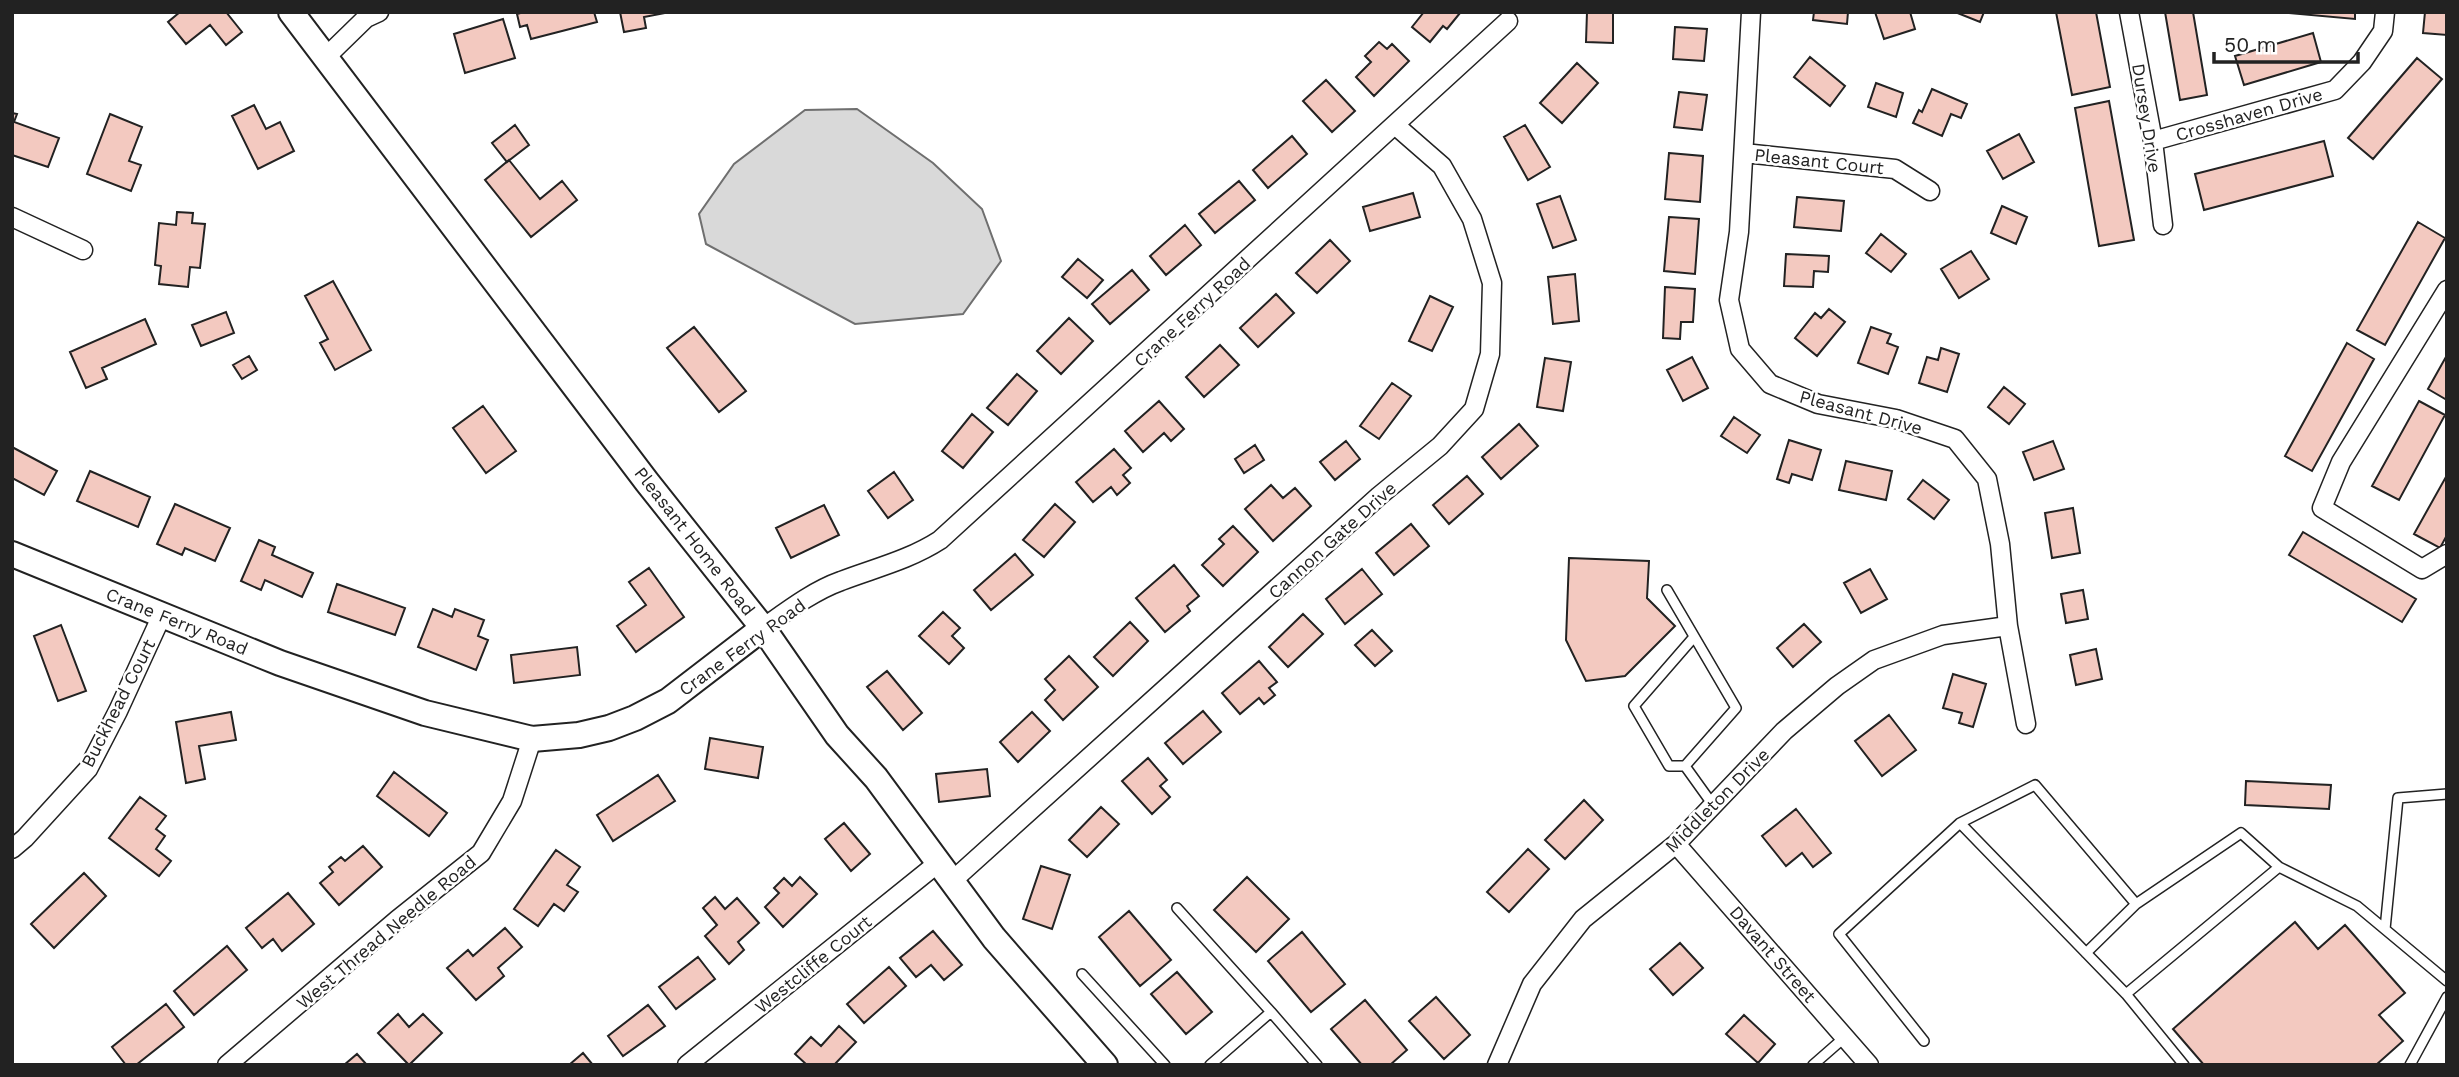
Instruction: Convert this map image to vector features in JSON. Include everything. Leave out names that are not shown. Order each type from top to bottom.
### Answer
[{"type":"main road","name":"Pleasant Home Road","points":[[291,12],[647,482],[763,628],[837,734],[876,778],[994,938],[1097,1062]]},
{"type":"main road","name":"Crane Ferry Road","points":[[12,555],[280,663],[425,713],[532,739],[579,735],[610,728],[635,718],[668,701],[763,628]]},
{"type":"street","points":[[326,57],[366,18],[379,12]]},
{"type":"street","name":"Pleasant Drive","points":[[1751,12],[1739,232],[1729,300],[1740,349],[1770,384],[1818,404],[1896,419],[1955,439],[1987,479],[2000,544],[2008,626],[2026,724]]},
{"type":"street","name":"Dursey Drive","points":[[2129,12],[2153,141],[2163,225]]},
{"type":"street","name":"Crosshaven Drive","points":[[2153,141],[2335,90],[2362,62],[2383,31],[2385,12]]},
{"type":"street","name":"Crane Ferry Road","points":[[763,628],[839,581],[921,553],[940,540],[1508,21]]},
{"type":"street","name":"Cannon Gate Drive","points":[[945,872],[1440,446],[1474,409],[1490,355],[1492,283],[1472,219],[1442,166],[1395,125]]},
{"type":"street","name":"Pleasant Court","points":[[1744,153],[1895,169],[1930,191]]},
{"type":"street","points":[[12,217],[83,250]]},
{"type":"street","points":[[2447,290],[2341,462],[2322,508],[2422,569],[2447,554]]},
{"type":"street","name":"Buckhead Court","points":[[12,849],[88,769],[162,615]]},
{"type":"street","name":"Middleton Drive","points":[[1497,1065],[1532,984],[1583,919],[1676,844],[1784,732],[1837,686],[1874,660],[1943,635],[2008,626]]},
{"type":"street","name":"West Thread Needle Road","points":[[227,1065],[397,920],[481,853],[512,801],[532,739]]},
{"type":"street","name":"Davant Street","points":[[1676,844],[1869,1065]]},
{"type":"street","name":"Westcliffe Court","points":[[687,1065],[945,872]]},
{"type":"lane","points":[[1667,590],[1695,637],[1736,708],[1685,766],[1669,766],[1634,706],[1695,637]]},
{"type":"lane","points":[[1685,766],[1713,805]]},
{"type":"lane","points":[[1924,1041],[1839,934],[1960,823],[2035,785],[2136,904]]},
{"type":"lane","points":[[2385,929],[2398,798],[2447,794]]},
{"type":"lane","points":[[1960,823],[2126,994],[2184,1065]]},
{"type":"lane","points":[[2087,953],[2136,904],[2241,833],[2279,867],[2357,906],[2447,981]]},
{"type":"lane","points":[[2126,994],[2279,867]]},
{"type":"lane","points":[[1177,908],[1317,1065]]},
{"type":"lane","points":[[1082,974],[1165,1065]]},
{"type":"lane","points":[[2410,1065],[2447,997]]},
{"type":"lane","points":[[1210,1065],[1272,1012]]},
{"type":"lane","points":[[1813,1065],[1845,1037]]},
{"type":"shaded area","points":[[857,109],[933,163],[982,209],[1001,261],[963,314],[855,324],[706,244],[699,214],[734,164],[805,110]]},
{"type":"building","points":[[180,12],[226,12],[242,32],[226,45],[210,25],[186,44],[168,22]]},
{"type":"building","points":[[594,12],[597,22],[531,39],[527,25],[520,27],[517,14]]},
{"type":"building","points":[[620,12],[670,12],[644,17],[646,28],[624,32]]},
{"type":"building","points":[[1424,12],[1460,13],[1447,29],[1443,26],[1430,42],[1412,27]]},
{"type":"building","points":[[1587,12],[1613,12],[1613,43],[1586,42]]},
{"type":"building","points":[[1814,12],[1848,12],[1847,24],[1813,20]]},
{"type":"building","points":[[1875,12],[1910,12],[1915,29],[1884,39]]},
{"type":"building","points":[[1955,12],[1984,12],[1980,22]]},
{"type":"building","points":[[2056,12],[2096,12],[2110,87],[2072,95]]},
{"type":"building","points":[[2165,12],[2193,12],[2207,95],[2180,100]]},
{"type":"building","points":[[2277,12],[2355,12],[2355,19]]},
{"type":"building","points":[[2425,12],[2447,12],[2447,35],[2423,33]]},
{"type":"building","points":[[503,19],[515,58],[465,73],[454,34]]},
{"type":"building","points":[[1675,27],[1707,29],[1704,61],[1673,59]]},
{"type":"building","points":[[2313,33],[2321,62],[2244,85],[2235,56]]},
{"type":"building","points":[[1379,42],[1387,49],[1392,44],[1409,61],[1374,96],[1356,77],[1371,62],[1365,56]]},
{"type":"building","points":[[1810,57],[1845,86],[1830,106],[1794,77]]},
{"type":"building","points":[[2417,58],[2442,79],[2373,159],[2348,138]]},
{"type":"building","points":[[1577,63],[1598,83],[1562,123],[1540,103]]},
{"type":"building","points":[[1326,80],[1355,111],[1332,132],[1303,101]]},
{"type":"building","points":[[1876,83],[1903,93],[1896,117],[1868,107]]},
{"type":"building","points":[[1932,89],[1967,104],[1961,118],[1951,114],[1942,136],[1913,123],[1919,110],[1922,112]]},
{"type":"building","points":[[1679,92],[1707,95],[1702,130],[1674,127]]},
{"type":"building","points":[[2109,101],[2134,240],[2099,246],[2075,108]]},
{"type":"building","points":[[254,105],[266,129],[280,122],[294,151],[258,169],[232,116]]},
{"type":"building","points":[[12,113],[17,114],[14,122],[59,138],[48,167],[12,155]]},
{"type":"building","points":[[110,114],[142,127],[129,161],[141,165],[131,191],[87,174]]},
{"type":"building","points":[[515,125],[529,145],[507,162],[492,143]]},
{"type":"building","points":[[1525,125],[1550,167],[1528,180],[1504,137]]},
{"type":"building","points":[[2019,134],[2034,162],[2003,179],[1987,151]]},
{"type":"building","points":[[1292,136],[1307,154],[1268,188],[1253,170]]},
{"type":"building","points":[[2324,141],[2333,176],[2204,210],[2195,174]]},
{"type":"building","points":[[1669,153],[1703,156],[1700,202],[1665,199]]},
{"type":"building","points":[[509,160],[540,199],[562,181],[577,200],[531,237],[485,180]]},
{"type":"building","points":[[1239,181],[1255,200],[1215,233],[1199,214]]},
{"type":"building","points":[[1413,193],[1420,217],[1370,231],[1363,207]]},
{"type":"building","points":[[1560,196],[1576,240],[1553,248],[1537,204]]},
{"type":"building","points":[[1797,197],[1844,201],[1841,231],[1794,227]]},
{"type":"building","points":[[2002,206],[2027,217],[2016,244],[1991,233]]},
{"type":"building","points":[[177,212],[193,213],[192,223],[205,224],[200,268],[190,267],[188,287],[159,284],[161,266],[155,265],[159,223],[176,225]]},
{"type":"building","points":[[1669,217],[1699,219],[1695,274],[1664,271]]},
{"type":"building","points":[[2418,222],[2445,238],[2385,345],[2357,330]]},
{"type":"building","points":[[1185,225],[1201,245],[1166,275],[1150,256]]},
{"type":"building","points":[[1881,234],[1906,254],[1891,272],[1866,253]]},
{"type":"building","points":[[1330,240],[1350,261],[1317,293],[1296,273]]},
{"type":"building","points":[[1971,251],[1989,279],[1959,298],[1941,269]]},
{"type":"building","points":[[1786,254],[1829,256],[1828,272],[1814,271],[1813,287],[1784,286]]},
{"type":"building","points":[[1078,259],[1103,280],[1087,298],[1062,277]]},
{"type":"building","points":[[1132,270],[1149,290],[1110,324],[1092,304]]},
{"type":"building","points":[[1575,274],[1579,321],[1553,324],[1548,277]]},
{"type":"building","points":[[333,281],[371,350],[335,370],[320,343],[328,339],[305,296]]},
{"type":"building","points":[[1665,287],[1695,289],[1693,322],[1681,322],[1680,339],[1663,338]]},
{"type":"building","points":[[1276,294],[1294,313],[1258,347],[1240,328]]},
{"type":"building","points":[[1430,296],[1453,307],[1432,351],[1409,341]]},
{"type":"building","points":[[1829,309],[1845,322],[1817,356],[1795,338],[1815,313],[1821,318]]},
{"type":"building","points":[[226,312],[234,333],[201,346],[192,325]]},
{"type":"building","points":[[1069,318],[1093,341],[1061,374],[1037,351]]},
{"type":"building","points":[[145,319],[156,344],[102,368],[107,379],[86,388],[70,352]]},
{"type":"building","points":[[694,327],[746,391],[719,412],[667,348]]},
{"type":"building","points":[[1871,327],[1891,334],[1887,343],[1898,347],[1888,374],[1858,363]]},
{"type":"building","points":[[2347,343],[2374,359],[2312,471],[2285,456]]},
{"type":"building","points":[[1220,345],[1239,365],[1204,397],[1186,377]]},
{"type":"building","points":[[1941,348],[1959,354],[1947,392],[1919,383],[1927,357],[1938,360]]},
{"type":"building","points":[[2447,355],[2447,400],[2428,389]]},
{"type":"building","points":[[249,356],[257,370],[242,379],[233,365]]},
{"type":"building","points":[[1692,357],[1708,388],[1683,401],[1667,370]]},
{"type":"building","points":[[1545,358],[1571,362],[1563,411],[1537,407]]},
{"type":"building","points":[[1017,374],[1037,391],[1008,425],[987,408]]},
{"type":"building","points":[[1392,383],[1411,396],[1379,439],[1360,426]]},
{"type":"building","points":[[2004,387],[2025,404],[2009,424],[1988,407]]},
{"type":"building","points":[[1159,401],[1184,429],[1171,441],[1164,433],[1143,452],[1125,431]]},
{"type":"building","points":[[2419,401],[2445,415],[2399,500],[2372,486]]},
{"type":"building","points":[[483,406],[516,451],[486,473],[453,428]]},
{"type":"building","points":[[972,414],[993,432],[963,468],[942,451]]},
{"type":"building","points":[[1734,417],[1760,435],[1747,453],[1721,436]]},
{"type":"building","points":[[1519,424],[1538,446],[1501,479],[1482,457]]},
{"type":"building","points":[[1789,440],[1821,450],[1812,480],[1792,474],[1789,483],[1777,479]]},
{"type":"building","points":[[1346,441],[1360,459],[1335,480],[1320,462]]},
{"type":"building","points":[[2053,441],[2064,469],[2034,480],[2023,452]]},
{"type":"building","points":[[1255,445],[1264,460],[1244,473],[1235,459]]},
{"type":"building","points":[[12,447],[57,471],[44,495],[12,478]]},
{"type":"building","points":[[1114,449],[1131,468],[1123,475],[1130,483],[1117,495],[1111,487],[1093,502],[1076,482]]},
{"type":"building","points":[[1846,461],[1892,471],[1886,500],[1839,490]]},
{"type":"building","points":[[90,471],[150,497],[138,527],[77,501]]},
{"type":"building","points":[[894,472],[913,500],[888,518],[868,491]]},
{"type":"building","points":[[2447,475],[2447,535],[2440,548],[2414,534]]},
{"type":"building","points":[[1467,476],[1483,494],[1449,524],[1433,505]]},
{"type":"building","points":[[1923,480],[1949,500],[1934,519],[1908,499]]},
{"type":"building","points":[[1271,485],[1283,498],[1295,488],[1311,506],[1273,541],[1245,509]]},
{"type":"building","points":[[175,504],[230,528],[215,561],[185,548],[182,555],[157,544]]},
{"type":"building","points":[[1055,504],[1075,522],[1044,557],[1023,540]]},
{"type":"building","points":[[824,505],[839,535],[791,558],[776,528]]},
{"type":"building","points":[[2073,508],[2080,553],[2052,558],[2045,513]]},
{"type":"building","points":[[1411,524],[1429,546],[1394,575],[1376,553]]},
{"type":"building","points":[[1233,526],[1258,552],[1223,586],[1202,565],[1224,544],[1219,539]]},
{"type":"building","points":[[2303,532],[2416,599],[2402,622],[2289,555]]},
{"type":"building","points":[[259,540],[275,547],[272,555],[313,573],[302,597],[265,580],[261,590],[241,581]]},
{"type":"building","points":[[1015,554],[1033,575],[991,610],[974,590]]},
{"type":"building","points":[[1569,558],[1649,561],[1647,598],[1675,626],[1625,676],[1586,681],[1566,640]]},
{"type":"building","points":[[1174,565],[1199,596],[1187,606],[1190,611],[1165,632],[1136,598]]},
{"type":"building","points":[[649,568],[684,617],[636,652],[617,626],[646,605],[629,582]]},
{"type":"building","points":[[1362,569],[1382,594],[1345,624],[1326,599]]},
{"type":"building","points":[[1870,569],[1887,599],[1861,613],[1844,583]]},
{"type":"building","points":[[337,584],[405,608],[395,635],[328,612]]},
{"type":"building","points":[[2083,590],[2088,619],[2066,623],[2061,594]]},
{"type":"building","points":[[433,609],[452,617],[455,609],[484,620],[478,636],[488,640],[476,670],[418,647]]},
{"type":"building","points":[[943,612],[960,628],[952,636],[964,648],[949,664],[919,636]]},
{"type":"building","points":[[1303,614],[1323,634],[1288,667],[1269,647]]},
{"type":"building","points":[[1130,622],[1148,641],[1113,676],[1094,657]]},
{"type":"building","points":[[1804,624],[1821,642],[1793,667],[1777,648]]},
{"type":"building","points":[[61,625],[86,691],[58,701],[34,636]]},
{"type":"building","points":[[1372,630],[1392,651],[1375,666],[1355,645]]},
{"type":"building","points":[[577,647],[580,675],[514,683],[511,655]]},
{"type":"building","points":[[2096,649],[2102,679],[2076,685],[2070,655]]},
{"type":"building","points":[[1069,656],[1098,687],[1063,720],[1045,700],[1055,690],[1045,679]]},
{"type":"building","points":[[1259,661],[1277,682],[1269,688],[1275,695],[1264,704],[1259,698],[1240,714],[1222,693]]},
{"type":"building","points":[[887,671],[922,713],[903,730],[867,687]]},
{"type":"building","points":[[1953,674],[1986,684],[1973,727],[1959,723],[1962,713],[1943,708]]},
{"type":"building","points":[[1203,711],[1221,732],[1183,764],[1165,743]]},
{"type":"building","points":[[231,712],[236,740],[199,746],[205,779],[186,783],[176,722]]},
{"type":"building","points":[[1032,712],[1050,731],[1018,762],[1000,742]]},
{"type":"building","points":[[1889,715],[1916,750],[1882,776],[1855,741]]},
{"type":"building","points":[[710,738],[763,747],[758,778],[705,769]]},
{"type":"building","points":[[1148,758],[1167,780],[1160,786],[1170,797],[1152,814],[1122,781]]},
{"type":"building","points":[[987,769],[990,796],[939,802],[936,774]]},
{"type":"building","points":[[394,772],[447,813],[429,836],[377,796]]},
{"type":"building","points":[[658,775],[675,801],[613,841],[597,815]]},
{"type":"building","points":[[2246,781],[2331,785],[2329,809],[2245,805]]},
{"type":"building","points":[[140,797],[166,816],[156,829],[165,836],[156,849],[171,861],[159,876],[109,838]]},
{"type":"building","points":[[1584,800],[1603,820],[1565,859],[1545,840]]},
{"type":"building","points":[[1101,807],[1119,824],[1087,857],[1069,840]]},
{"type":"building","points":[[1796,809],[1831,853],[1813,867],[1802,853],[1786,866],[1762,836]]},
{"type":"building","points":[[844,823],[870,854],[851,871],[825,839]]},
{"type":"building","points":[[363,846],[382,867],[339,905],[320,883],[333,872],[329,867],[341,857],[345,861]]},
{"type":"building","points":[[1528,849],[1549,869],[1509,912],[1487,892]]},
{"type":"building","points":[[556,850],[580,867],[567,885],[578,892],[564,911],[554,904],[538,926],[514,909]]},
{"type":"building","points":[[1041,866],[1070,875],[1052,929],[1023,919]]},
{"type":"building","points":[[84,873],[106,896],[54,948],[31,924]]},
{"type":"building","points":[[800,877],[817,894],[783,927],[765,907],[779,893],[774,888],[784,878],[792,886]]},
{"type":"building","points":[[1247,877],[1289,919],[1256,952],[1214,910]]},
{"type":"building","points":[[288,893],[314,924],[282,951],[273,939],[262,948],[246,928]]},
{"type":"building","points":[[715,897],[725,909],[737,898],[759,923],[738,942],[744,950],[729,964],[705,936],[717,925],[703,908]]},
{"type":"building","points":[[1129,911],[1171,960],[1140,986],[1099,937]]},
{"type":"building","points":[[2295,922],[2318,949],[2345,925],[2405,993],[2379,1015],[2403,1041],[2376,1065],[2204,1065],[2173,1029]]},
{"type":"building","points":[[505,928],[522,947],[498,968],[504,976],[476,1000],[447,968],[468,950],[473,956]]},
{"type":"building","points":[[933,931],[962,965],[944,980],[931,965],[916,977],[900,958]]},
{"type":"building","points":[[1302,932],[1345,984],[1311,1012],[1268,961]]},
{"type":"building","points":[[1680,943],[1703,968],[1673,995],[1650,969]]},
{"type":"building","points":[[227,946],[247,970],[194,1015],[174,991]]},
{"type":"building","points":[[698,957],[715,979],[676,1009],[659,987]]},
{"type":"building","points":[[889,967],[906,986],[864,1023],[847,1004]]},
{"type":"building","points":[[1177,972],[1212,1012],[1186,1034],[1151,994]]},
{"type":"building","points":[[1436,997],[1470,1035],[1444,1059],[1409,1021]]},
{"type":"building","points":[[1365,1000],[1407,1050],[1390,1065],[1362,1065],[1331,1029]]},
{"type":"building","points":[[166,1004],[184,1027],[136,1065],[126,1065],[112,1047]]},
{"type":"building","points":[[648,1005],[665,1026],[623,1056],[608,1036]]},
{"type":"building","points":[[398,1014],[409,1027],[423,1014],[442,1033],[409,1065],[378,1033]]},
{"type":"building","points":[[1744,1015],[1775,1044],[1758,1063],[1726,1034]]},
{"type":"building","points":[[839,1026],[856,1042],[834,1065],[807,1065],[795,1054],[811,1037],[821,1046]]},
{"type":"building","points":[[583,1053],[593,1065],[569,1065]]},
{"type":"building","points":[[357,1054],[367,1065],[344,1065]]}]
